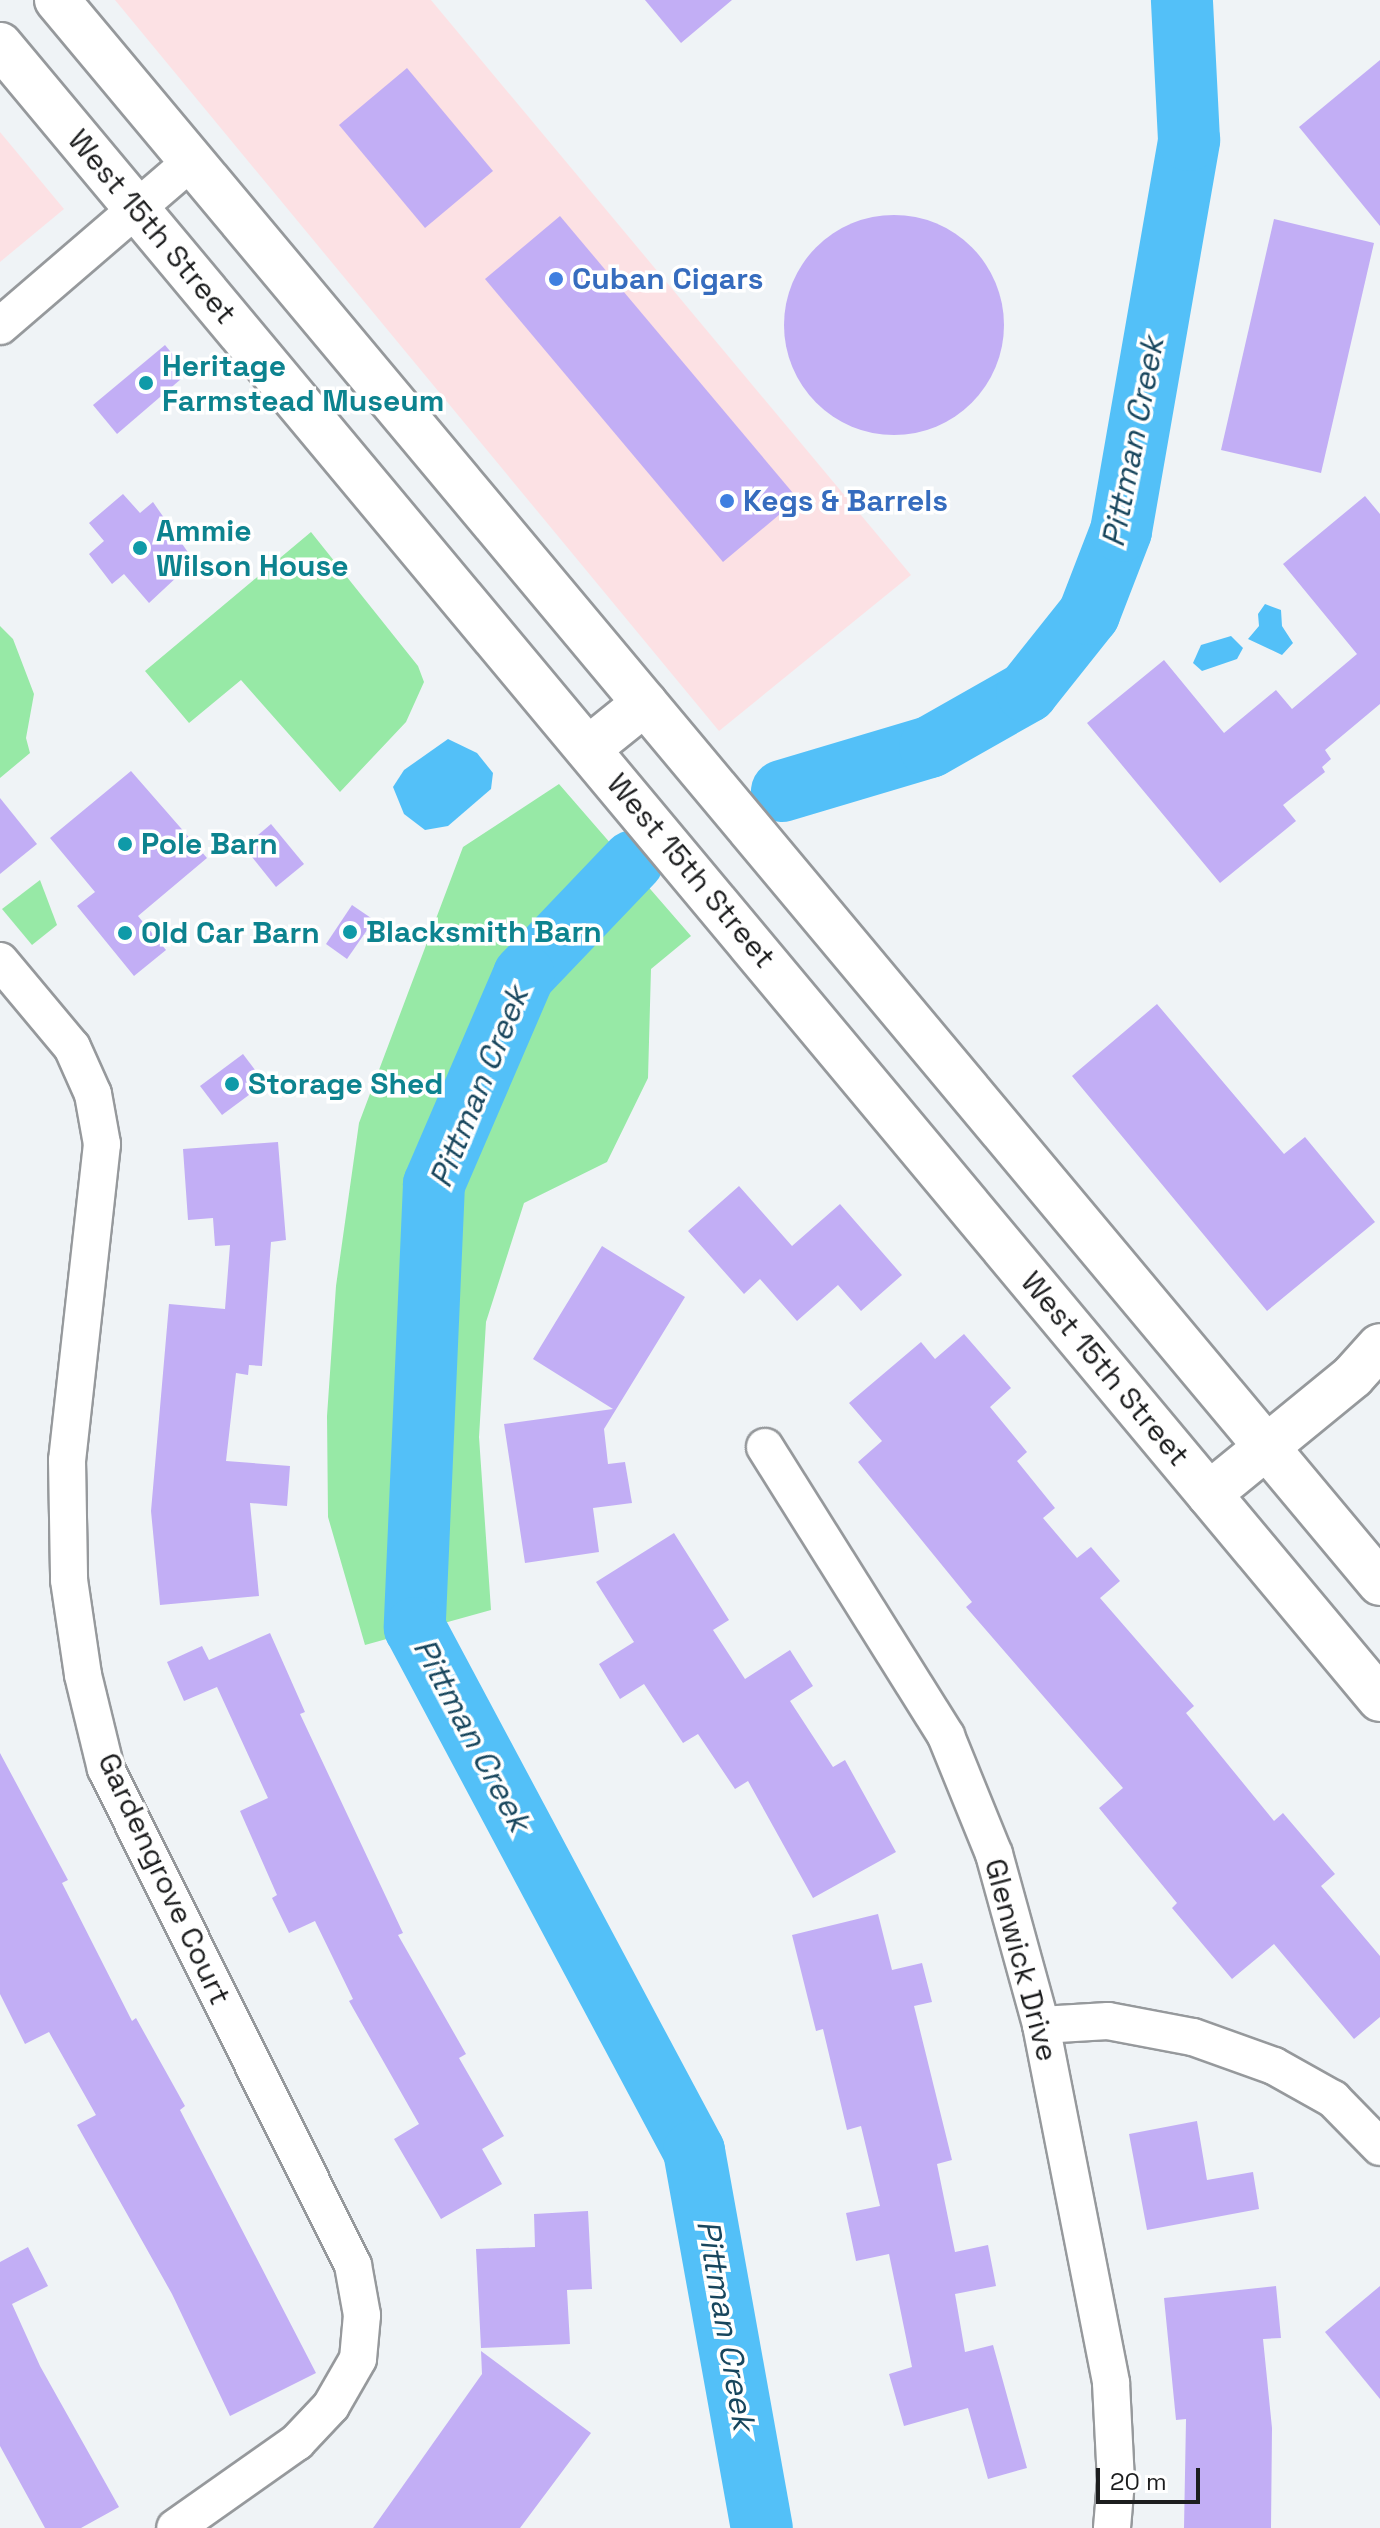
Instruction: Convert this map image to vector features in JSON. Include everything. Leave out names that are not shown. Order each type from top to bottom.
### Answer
[{"type":"main road","points":[[57,0],[1380,1583]]},
{"type":"main road","name":"West 15th Street","points":[[0,45],[1380,1699]]},
{"type":"main road","points":[[588,749],[645,703]]},
{"type":"main road","points":[[1209,1494],[1353,1376],[1380,1346]]},
{"type":"street","points":[[0,326],[192,161]]},
{"type":"street","name":"Gardengrove Court","points":[[0,961],[72,1047],[93,1094],[102,1144],[67,1460],[69,1580],[83,1675],[106,1769],[353,2265],[362,2315],[358,2359],[331,2406],[297,2442],[175,2528]]},
{"type":"street","name":"Glenwick Drive","points":[[765,1447],[946,1736],[994,1854],[1041,2025],[1111,2383],[1116,2481],[1112,2528]]},
{"type":"street","points":[[1041,2025],[1108,2021],[1193,2037],[1274,2066],[1333,2099],[1380,2147]]},
{"type":"shaded area","points":[[115,0],[431,0],[911,575],[719,731]]},
{"type":"shaded area","points":[[0,132],[64,209],[0,262]]},
{"type":"green space","points":[[311,532],[418,666],[424,682],[406,722],[340,792],[241,680],[189,723],[145,671]]},
{"type":"green space","points":[[0,626],[13,639],[34,694],[26,738],[30,753],[0,778]]},
{"type":"green space","points":[[559,784],[691,936],[651,969],[648,1078],[607,1162],[524,1203],[486,1322],[479,1437],[491,1610],[365,1645],[328,1517],[327,1416],[336,1286],[359,1123],[463,847]]},
{"type":"green space","points":[[40,880],[57,925],[32,945],[2,909]]},
{"type":"water","points":[[1265,604],[1281,610],[1282,626],[1293,643],[1282,655],[1248,639],[1259,626],[1258,614]]},
{"type":"water","points":[[1231,636],[1243,648],[1237,659],[1202,671],[1193,663],[1201,645]]},
{"type":"water","points":[[448,739],[477,753],[493,773],[491,789],[448,826],[425,830],[404,814],[393,787],[404,770]]},
{"type":"building","points":[[645,0],[732,0],[681,43]]},
{"type":"building","points":[[1380,60],[1380,226],[1299,127]]},
{"type":"building","points":[[407,68],[493,171],[425,228],[339,125]]},
{"type":"building","points":[[894,215],[936,223],[972,247],[996,283],[1004,325],[996,367],[972,403],[936,427],[894,435],[852,427],[816,403],[792,367],[784,325],[792,283],[816,247],[852,223]]},
{"type":"building","points":[[560,216],[798,499],[723,562],[485,279]]},
{"type":"building","points":[[1274,219],[1374,243],[1321,473],[1221,450]]},
{"type":"building","points":[[165,345],[188,373],[117,434],[93,405]]},
{"type":"building","name":"Ammie Wilson House","points":[[123,494],[140,513],[153,502],[194,561],[149,603],[124,574],[112,584],[89,554],[104,541],[89,523]]},
{"type":"building","points":[[1365,496],[1380,514],[1380,704],[1325,750],[1331,759],[1322,767],[1325,772],[1283,805],[1296,821],[1220,883],[1087,723],[1164,660],[1224,733],[1276,690],[1292,709],[1357,654],[1283,564]]},
{"type":"building","name":"Pole Barn","points":[[131,771],[207,858],[138,916],[166,950],[134,976],[77,906],[95,892],[50,838]]},
{"type":"building","points":[[0,798],[37,844],[0,874]]},
{"type":"building","points":[[271,824],[304,864],[276,887],[244,847]]},
{"type":"building","name":"Blacksmith Barn","points":[[352,905],[374,920],[347,959],[326,944]]},
{"type":"building","points":[[1157,1004],[1284,1154],[1305,1137],[1375,1222],[1267,1311],[1072,1076]]},
{"type":"building","name":"Storage Shed","points":[[243,1054],[265,1083],[222,1115],[200,1086]]},
{"type":"building","points":[[278,1142],[286,1240],[271,1242],[262,1366],[249,1365],[248,1375],[236,1373],[226,1461],[290,1466],[287,1506],[250,1503],[259,1596],[160,1605],[151,1511],[169,1304],[225,1309],[230,1245],[215,1246],[213,1218],[188,1220],[183,1149]]},
{"type":"building","points":[[739,1186],[792,1246],[840,1204],[902,1275],[861,1311],[838,1285],[797,1321],[760,1279],[744,1294],[688,1231]]},
{"type":"building","points":[[602,1246],[685,1297],[604,1429],[608,1464],[625,1462],[632,1503],[593,1508],[599,1552],[525,1563],[504,1424],[613,1409],[533,1359]]},
{"type":"building","points":[[964,1334],[1011,1388],[990,1407],[1027,1452],[1017,1461],[1055,1508],[1043,1518],[1077,1558],[1091,1547],[1120,1581],[1100,1598],[1194,1706],[1186,1713],[1274,1821],[1283,1813],[1335,1874],[1321,1886],[1380,1956],[1380,2017],[1354,2039],[1274,1944],[1232,1979],[1172,1908],[1177,1903],[1099,1808],[1123,1788],[966,1607],[972,1602],[858,1462],[882,1441],[849,1403],[921,1342],[935,1359]]},
{"type":"building","points":[[674,1533],[729,1620],[713,1630],[745,1679],[790,1650],[813,1686],[790,1701],[833,1767],[845,1760],[896,1852],[813,1898],[748,1781],[735,1789],[698,1734],[683,1743],[644,1684],[620,1699],[599,1664],[634,1642],[596,1582]]},
{"type":"building","points":[[270,1633],[305,1712],[300,1714],[403,1933],[398,1935],[466,2054],[459,2058],[504,2136],[482,2149],[502,2184],[441,2219],[394,2139],[419,2124],[349,2001],[353,1999],[315,1921],[289,1933],[272,1898],[277,1895],[240,1811],[268,1798],[217,1687],[184,1701],[167,1662],[202,1646],[209,1660]]},
{"type":"building","points":[[0,1753],[68,1880],[62,1883],[132,2021],[136,2018],[185,2106],[180,2110],[316,2373],[230,2416],[172,2294],[77,2125],[96,2115],[49,2032],[25,2044],[0,1994]]},
{"type":"building","points":[[878,1914],[892,1970],[922,1963],[932,2002],[914,2006],[952,2160],[937,2164],[955,2252],[988,2245],[996,2286],[955,2294],[965,2352],[993,2345],[1027,2468],[988,2479],[968,2408],[904,2426],[889,2374],[912,2367],[889,2254],[856,2261],[846,2213],[880,2206],[861,2126],[847,2130],[823,2029],[816,2031],[792,1935]]},
{"type":"building","points":[[1197,2121],[1207,2180],[1253,2172],[1259,2209],[1147,2230],[1129,2134]]},
{"type":"building","points":[[588,2211],[592,2289],[567,2290],[570,2344],[481,2348],[476,2249],[535,2247],[534,2214]]},
{"type":"building","points":[[28,2247],[48,2286],[12,2304],[40,2366],[119,2507],[81,2528],[45,2528],[0,2446],[0,2262]]},
{"type":"building","points":[[1276,2286],[1281,2338],[1263,2339],[1272,2428],[1271,2528],[1184,2528],[1186,2419],[1176,2420],[1164,2298]]},
{"type":"building","points":[[1380,2286],[1380,2399],[1325,2332]]},
{"type":"building","points":[[481,2351],[591,2433],[520,2528],[373,2528],[482,2374]]},
{"type":"waterway","name":"Pittman Creek","points":[[782,791],[930,747],[1027,692],[1089,614],[1121,531],[1189,140],[1182,0]]},
{"type":"waterway","name":"Pittman Creek","points":[[633,861],[524,975],[434,1184],[415,1628],[694,2151],[762,2528]]},
{"type":"place","name":"Cuban Cigars","points":[[556,279]]},
{"type":"place","name":"Heritage Farmstead Museum","points":[[146,383]]},
{"type":"place","name":"Kegs & Barrels","points":[[727,501]]},
{"type":"place","name":"Ammie Wilson House","points":[[140,548]]},
{"type":"place","name":"Pole Barn","points":[[125,844]]},
{"type":"place","name":"Blacksmith Barn","points":[[350,932]]},
{"type":"place","name":"Old Car Barn","points":[[125,933]]},
{"type":"place","name":"Storage Shed","points":[[232,1084]]}]
